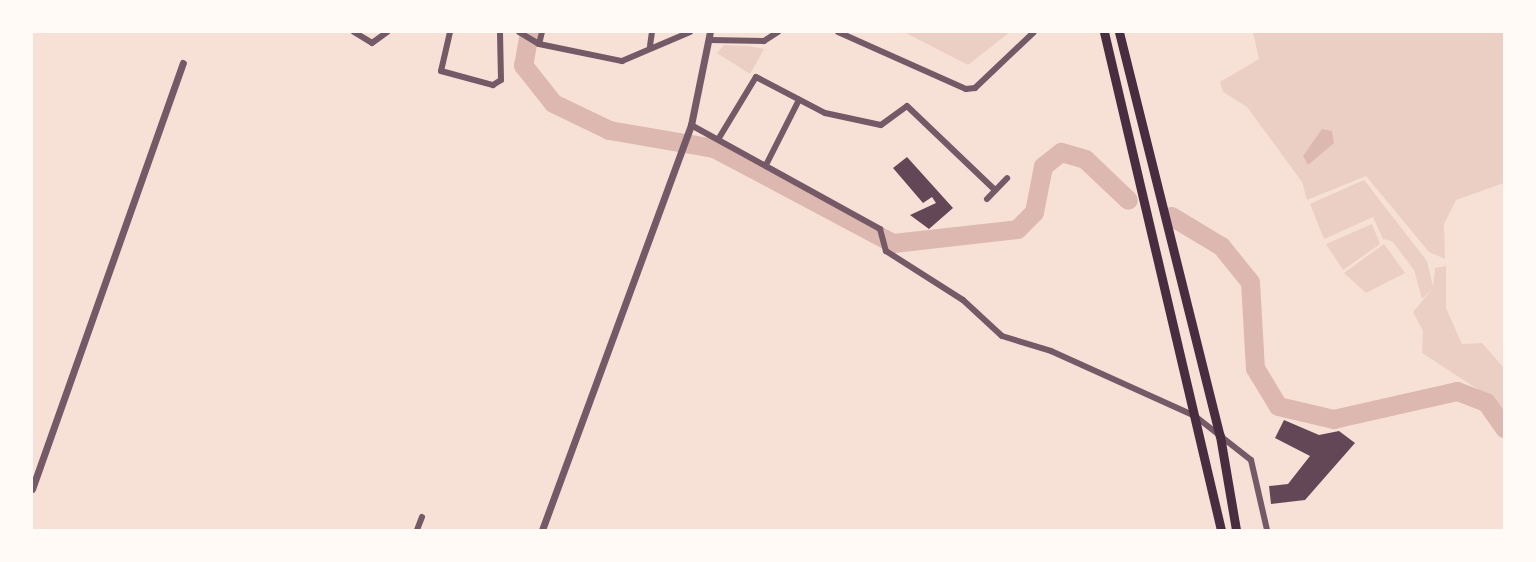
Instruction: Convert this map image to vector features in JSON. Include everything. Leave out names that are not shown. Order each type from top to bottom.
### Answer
[{"type":"main road","points":[[1104,32],[1221,530]]},
{"type":"main road","points":[[1119,32],[1220,436],[1236,530]]},
{"type":"street","points":[[354,32],[372,43],[387,32]]},
{"type":"street","points":[[450,32],[441,71],[493,85],[501,80],[500,32]]},
{"type":"street","points":[[539,44],[542,32]]},
{"type":"street","points":[[650,46],[653,32]]},
{"type":"street","points":[[520,33],[539,44],[622,61],[650,46],[690,32]]},
{"type":"street","points":[[704,32],[764,41],[778,32]]},
{"type":"street","points":[[838,32],[966,89],[982,82],[1034,32]]},
{"type":"street","points":[[542,530],[691,125],[710,35]]},
{"type":"street","points":[[32,489],[183,63]]},
{"type":"street","points":[[719,138],[754,77],[825,113],[881,125],[907,106],[995,190]]},
{"type":"street","points":[[767,163],[799,100]]},
{"type":"street","points":[[691,125],[767,163],[882,234],[884,244],[1002,336],[1051,351],[1195,416],[1251,460],[1267,530]]},
{"type":"street","points":[[987,199],[1007,178]]},
{"type":"street","points":[[417,530],[422,517]]},
{"type":"shaded area","points":[[904,32],[1010,32],[968,65]]},
{"type":"shaded area","points":[[1253,32],[1504,32],[1504,183],[1456,200],[1444,224],[1445,259],[1429,252],[1366,176],[1307,200],[1302,182],[1247,107],[1223,92],[1220,82],[1259,59]]},
{"type":"shaded area","points":[[724,45],[764,49],[750,74],[717,53]]},
{"type":"shaded area","points":[[1322,129],[1332,131],[1334,143],[1308,165],[1303,156]]},
{"type":"shaded area","points":[[1364,180],[1427,261],[1433,287],[1435,268],[1446,266],[1446,308],[1462,344],[1482,343],[1504,368],[1504,418],[1485,394],[1422,353],[1423,331],[1413,312],[1433,288],[1422,299],[1414,270],[1392,241],[1383,239],[1373,217],[1324,239],[1310,204]]},
{"type":"shaded area","points":[[1372,224],[1380,244],[1343,270],[1326,244]]},
{"type":"shaded area","points":[[1384,244],[1405,273],[1366,293],[1344,273]]},
{"type":"building","points":[[907,157],[953,208],[929,229],[910,215],[936,203],[932,197],[923,203],[893,168]]},
{"type":"building","points":[[1284,420],[1319,435],[1339,431],[1355,443],[1305,500],[1271,504],[1269,486],[1288,484],[1310,456],[1275,438]]},
{"type":"waterway","points":[[529,32],[523,65],[553,103],[609,130],[714,148],[893,243],[1017,229],[1034,212],[1043,166],[1061,152],[1085,159],[1128,200]]},
{"type":"waterway","points":[[1171,216],[1221,246],[1250,282],[1255,368],[1278,406],[1333,419],[1457,391],[1486,402],[1504,428]]}]
